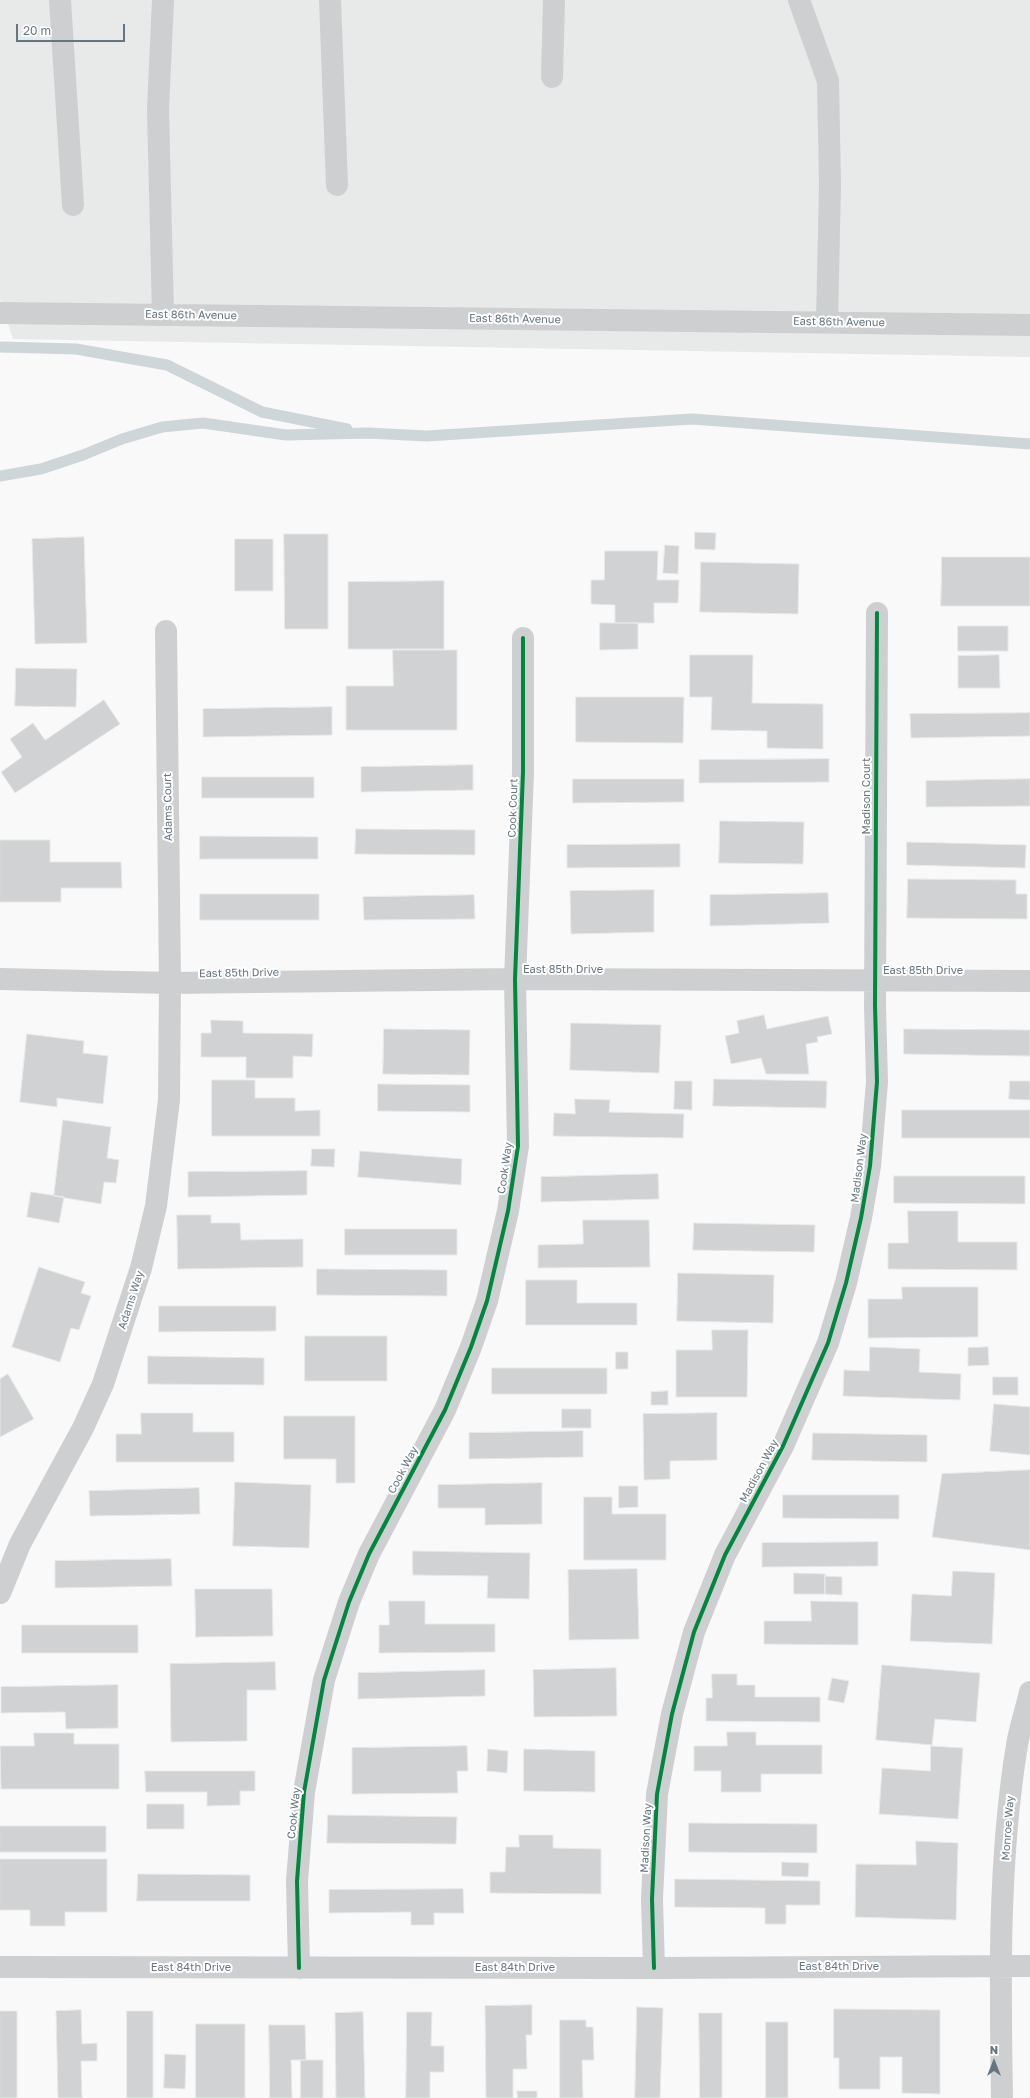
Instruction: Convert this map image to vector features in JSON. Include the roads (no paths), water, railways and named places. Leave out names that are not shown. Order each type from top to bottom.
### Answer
[{"type":"street","points":[[60,0],[73,205]]},
{"type":"street","points":[[163,0],[158,109],[163,315]]},
{"type":"street","points":[[330,0],[337,186]]},
{"type":"street","points":[[552,77],[554,0]]},
{"type":"street","points":[[800,0],[828,81],[830,186],[827,322]]},
{"type":"street","name":"East 86th Avenue","points":[[0,313],[827,322],[1030,326]]},
{"type":"street","name":"Madison Court","points":[[875,980],[877,613]]},
{"type":"street","name":"Adams Court","points":[[166,631],[170,983]]},
{"type":"street","name":"Cook Court","points":[[515,979],[523,772],[523,638]]},
{"type":"street","name":"East 85th Drive","points":[[0,979],[170,983],[515,979],[1030,981]]},
{"type":"street","name":"Cook Way","points":[[299,1968],[296,1881],[303,1800],[324,1680],[349,1602],[369,1554],[445,1410],[471,1347],[487,1301],[508,1211],[518,1146],[515,979]]},
{"type":"street","name":"Madison Way","points":[[654,1968],[652,1899],[657,1794],[672,1714],[694,1632],[725,1555],[783,1446],[828,1343],[846,1283],[861,1218],[870,1166],[877,1082],[875,980]]},
{"type":"street","name":"Adams Way","points":[[0,1594],[20,1544],[84,1428],[103,1384],[141,1268],[156,1206],[169,1100],[170,983]]},
{"type":"street","name":"Monroe Way","points":[[1002,2098],[1000,1966],[1006,1843],[1018,1743],[1030,1692]]},
{"type":"street","name":"East 84th Drive","points":[[0,1967],[654,1968],[1030,1966]]},
{"type":"waterway","points":[[0,347],[76,349],[167,365],[262,412],[347,429]]},
{"type":"waterway","points":[[0,476],[41,469],[83,455],[122,439],[162,427],[203,423],[286,435],[368,433],[427,436],[692,419],[1030,444]]}]
